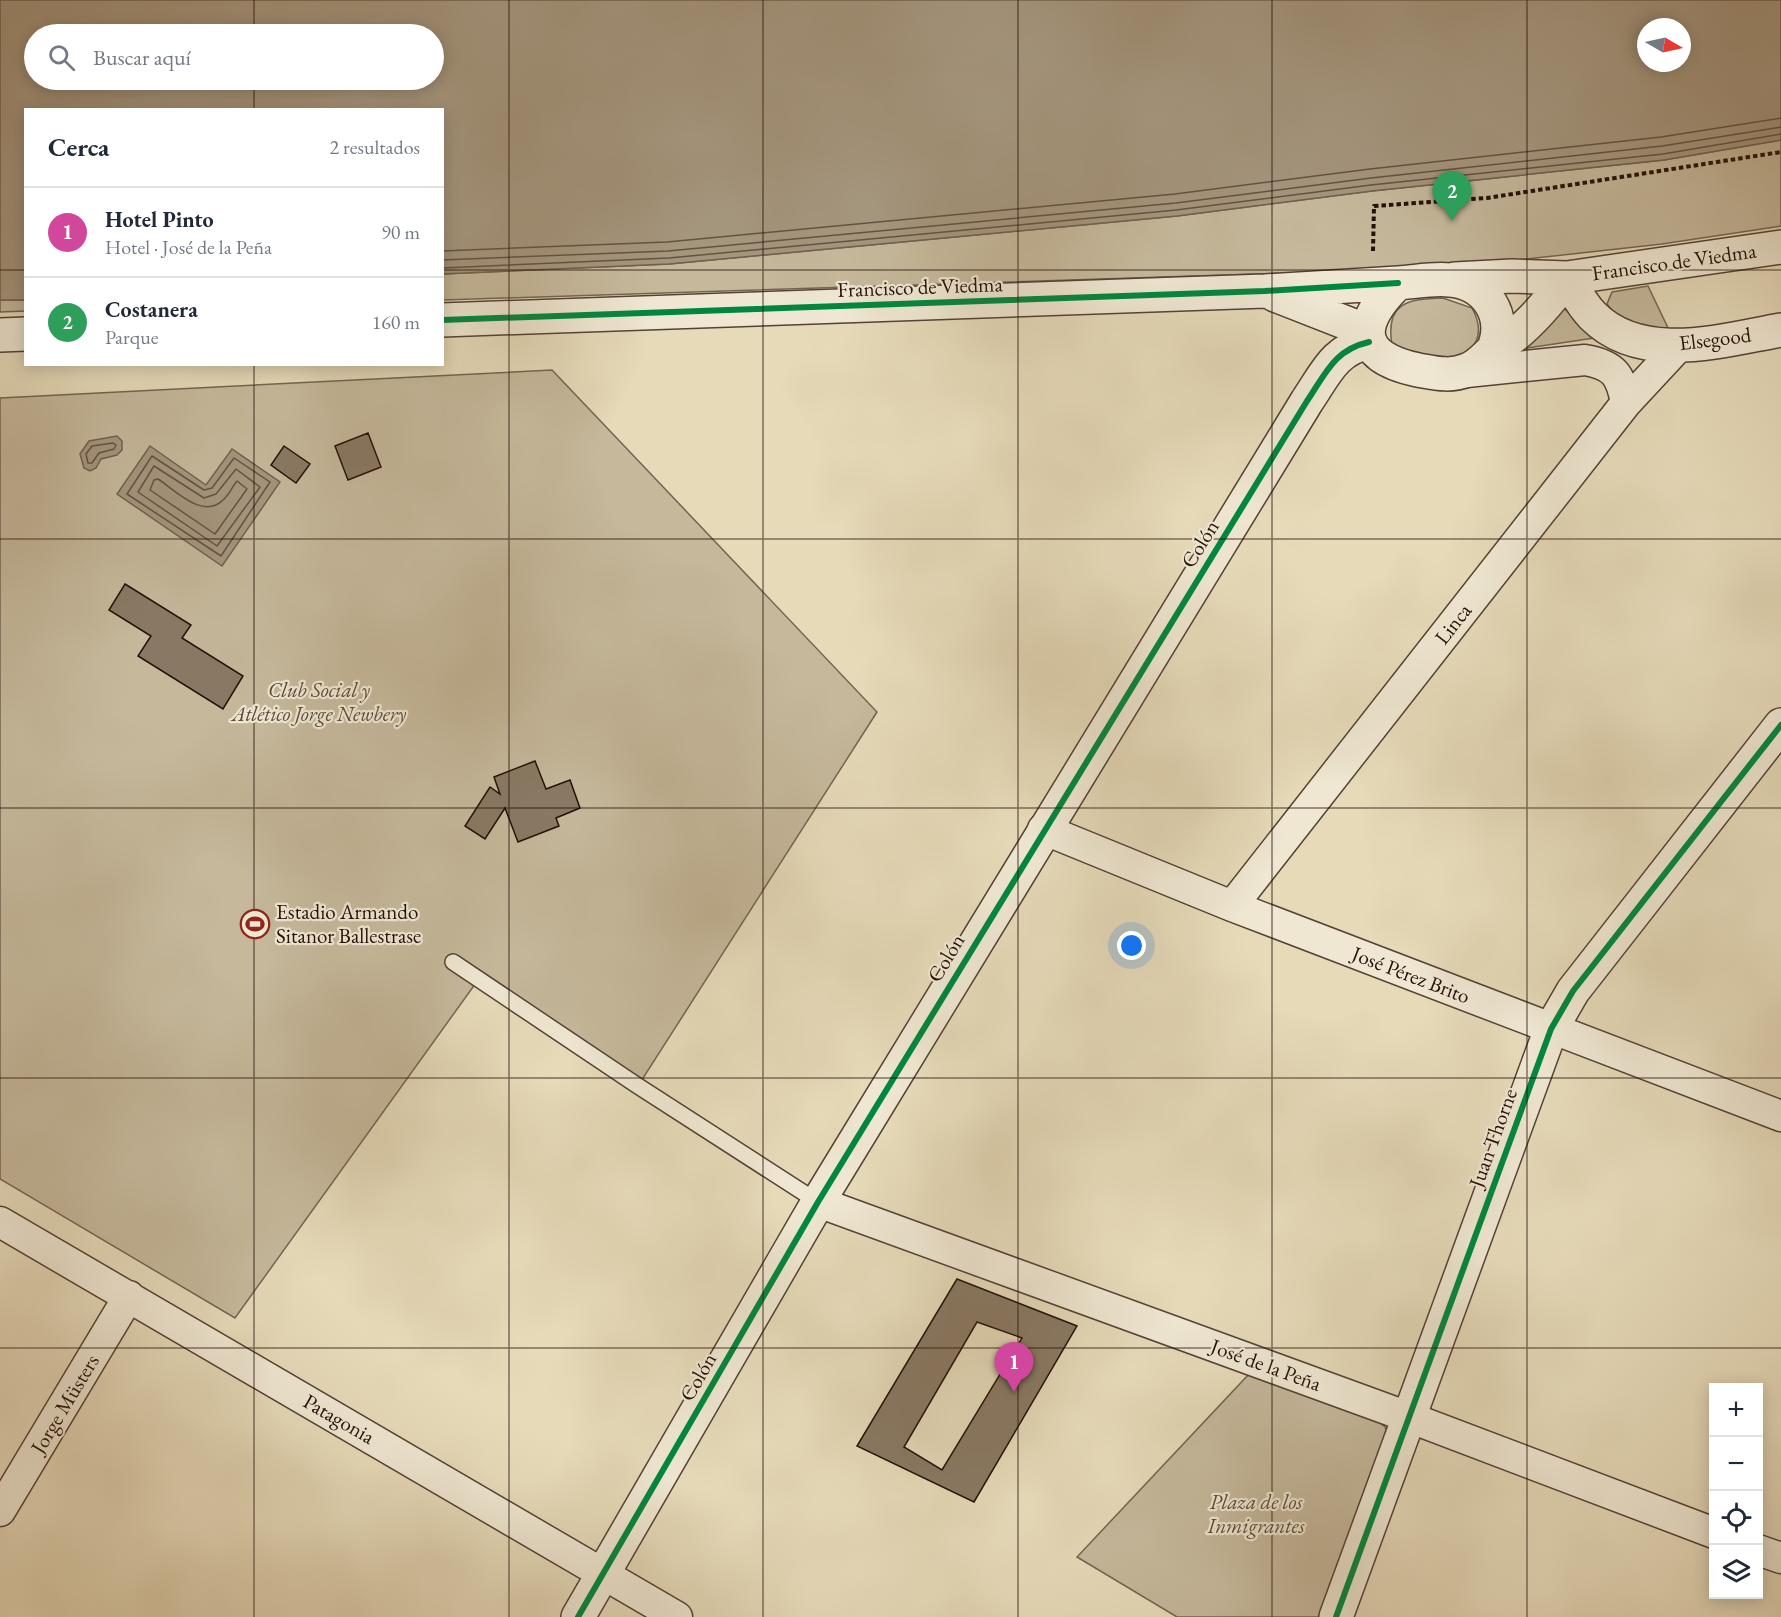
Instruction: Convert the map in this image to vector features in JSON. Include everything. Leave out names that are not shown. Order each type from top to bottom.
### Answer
[{"type":"street","name":"Francisco de Viedma","points":[[444,320],[1265,291],[1512,276],[1567,278],[1781,247]]},
{"type":"street","name":"Francisco de Viedma","points":[[1265,291],[1368,337],[1384,360],[1398,366],[1439,374],[1457,373],[1477,365],[1534,318],[1567,278]]},
{"type":"street","name":"Elsegood","points":[[1567,278],[1594,318],[1628,338],[1680,346],[1781,330]]},
{"type":"street","name":"Francisco de Viedma","points":[[1450,279],[1481,290],[1491,302],[1496,314],[1498,331],[1493,350]]},
{"type":"street","points":[[1368,337],[1373,312],[1385,284]]},
{"type":"street","points":[[0,335],[24,334]]},
{"type":"street","name":"Colón","points":[[578,1617],[818,1202],[1043,829],[1307,401],[1338,355],[1368,337]]},
{"type":"street","name":"Linca","points":[[1232,906],[1626,403],[1680,346]]},
{"type":"street","points":[[1457,373],[1585,360],[1600,363],[1614,371],[1623,384],[1626,403]]},
{"type":"street","name":"Juan Thorne","points":[[1336,1617],[1411,1418],[1551,1029],[1573,991],[1781,725]]},
{"type":"street","name":"José Pérez Brito","points":[[1043,829],[1232,906],[1781,1116]]},
{"type":"street","name":"José de la Peña","points":[[818,1202],[1411,1418],[1709,1531]]},
{"type":"street","name":"Patagonia","points":[[0,1222],[677,1617]]},
{"type":"street","name":"Jorge Müsters","points":[[0,1511],[129,1296]]},
{"type":"street","points":[[1763,1552],[1781,1558]]},
{"type":"lane","points":[[453,962],[638,1086],[818,1202]]},
{"type":"path","points":[[1385,284],[1374,206],[1487,198],[1781,152]]},
{"type":"green space","points":[[1781,140],[1781,226],[1662,244],[1446,268],[444,300],[444,274],[669,264],[1177,216],[1372,191],[1664,160]]},
{"type":"green space","points":[[1648,286],[1669,330],[1620,321],[1607,304],[1612,292]]},
{"type":"green space","points":[[1443,298],[1472,308],[1478,328],[1474,345],[1468,351],[1451,360],[1434,361],[1392,345],[1392,320],[1401,306],[1419,300]]},
{"type":"green space","points":[[0,300],[24,300],[24,311],[0,312]]},
{"type":"green space","points":[[1563,308],[1601,337],[1520,349]]},
{"type":"green space","name":"Club Social y Atlético Jorge Newbery","points":[[552,370],[877,712],[638,1086],[478,980],[235,1318],[0,1179],[0,398]]},
{"type":"green space","name":"Plaza de los Inmigrantes","points":[[1251,1372],[1373,1417],[1385,1427],[1389,1436],[1326,1617],[1177,1617],[1077,1557]]},
{"type":"water","points":[[0,0],[1781,0],[1781,140],[1664,160],[1372,191],[1177,216],[669,264],[444,274],[444,108],[24,108],[24,300],[0,300]]},
{"type":"water","points":[[117,436],[122,441],[122,450],[117,455],[101,459],[96,468],[90,471],[84,468],[80,454],[89,441]]},
{"type":"water","points":[[150,446],[206,485],[232,449],[280,482],[222,566],[117,494]]},
{"type":"building","points":[[368,433],[381,467],[348,480],[335,446]]},
{"type":"building","points":[[284,446],[310,464],[296,483],[271,465]]},
{"type":"building","points":[[125,584],[191,625],[182,638],[243,676],[223,709],[138,656],[151,636],[109,610]]},
{"type":"building","points":[[535,761],[546,789],[570,780],[580,808],[556,818],[559,826],[518,842],[505,808],[485,839],[465,826],[490,787],[500,794],[494,777]]},
{"type":"building","points":[[957,1279],[1077,1326],[974,1502],[857,1446]],"holes":[[[977,1322],[1022,1338],[942,1470],[904,1447]]]},
{"type":"cycle path","points":[[444,320],[1265,291],[1398,283]]},
{"type":"cycle path","points":[[578,1617],[818,1202],[1307,401],[1339,357],[1369,342]]},
{"type":"cycle path","points":[[1336,1617],[1551,1029],[1573,991],[1781,725]]},
{"type":"place","name":"Costanera","points":[[1452,221]]},
{"type":"place","name":"Estadio Armando Sitanor Ballestrase","points":[[255,924]]},
{"type":"place","name":"Hotel Pinto","points":[[1014,1392]]}]
